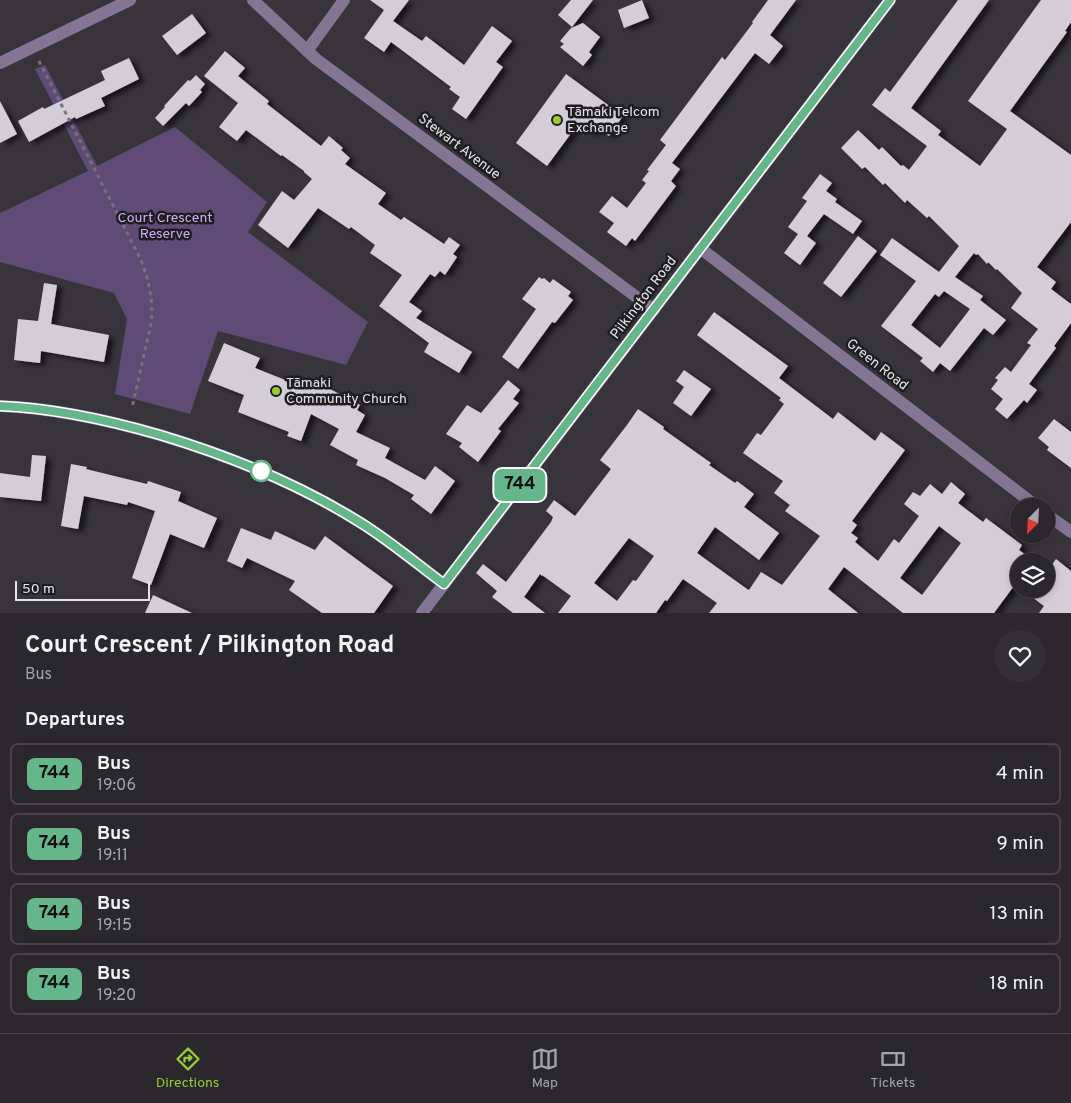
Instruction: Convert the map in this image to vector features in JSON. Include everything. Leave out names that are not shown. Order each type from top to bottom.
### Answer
[{"type":"street","points":[[0,63],[130,0]]},
{"type":"street","name":"Stewart Avenue","points":[[253,0],[327,68],[654,310]]},
{"type":"street","points":[[307,51],[344,0]]},
{"type":"street","name":"Pilkington Road","points":[[422,613],[890,0]]},
{"type":"street","name":"Green Road","points":[[700,248],[1026,498]]},
{"type":"street","points":[[0,406],[25,407],[128,426],[180,441],[228,458],[298,487],[332,506],[362,524],[444,584]]},
{"type":"street","points":[[1055,520],[1071,532]]},
{"type":"path","points":[[36,56],[148,278],[152,310],[132,408]]},
{"type":"green space","name":"Court Crescent Reserve","points":[[45,65],[97,166],[175,127],[267,202],[248,232],[368,322],[346,365],[218,331],[190,414],[115,394],[127,319],[114,293],[0,262],[0,213],[88,171],[35,69]]},
{"type":"building","points":[[370,0],[409,0],[393,21],[422,41],[426,36],[464,65],[492,26],[512,41],[496,62],[503,67],[466,119],[452,109],[460,97],[449,89],[451,87],[391,42],[384,52],[364,38],[384,10]]},
{"type":"building","points":[[571,0],[593,0],[572,27],[558,15]]},
{"type":"building","points":[[642,0],[649,18],[624,28],[618,10]]},
{"type":"building","points":[[768,0],[796,0],[770,35],[783,46],[769,64],[755,53],[672,163],[680,169],[671,181],[676,186],[635,241],[632,238],[626,246],[607,232],[614,223],[599,212],[612,196],[627,208],[646,183],[642,180],[649,171],[647,170],[666,145],[660,140],[722,57],[725,60]]},
{"type":"building","points":[[958,0],[989,0],[911,108],[941,131],[938,135],[980,166],[1007,129],[968,101],[1041,0],[1071,0],[1071,22],[1065,31],[1067,32],[1010,111],[1071,155],[1071,222],[1037,267],[1056,282],[1051,289],[1071,304],[1071,323],[1054,346],[1056,348],[1029,384],[1037,390],[1027,403],[1024,400],[1007,419],[995,409],[1003,399],[991,389],[998,380],[995,378],[1005,367],[1011,372],[1031,345],[1027,343],[1038,329],[1011,308],[1022,293],[997,269],[988,262],[987,264],[978,254],[974,253],[955,277],[983,296],[980,300],[1006,320],[993,335],[984,328],[950,371],[940,363],[933,372],[920,361],[923,358],[881,326],[916,281],[880,255],[892,238],[939,272],[959,246],[929,216],[927,218],[907,200],[905,203],[865,167],[862,169],[841,148],[858,130],[879,150],[882,147],[901,166],[903,165],[909,170],[927,146],[872,105],[885,88],[890,92]],"holes":[[[944,291],[970,309],[940,348],[911,325],[935,294],[939,297]]]},
{"type":"building","points":[[192,14],[206,33],[177,55],[162,36]]},
{"type":"building","points":[[583,23],[600,37],[589,52],[592,55],[583,66],[560,47],[564,44],[560,41],[571,28]]},
{"type":"building","points":[[225,51],[245,68],[238,76],[269,101],[267,104],[321,146],[329,136],[343,148],[341,150],[350,158],[345,164],[386,193],[378,204],[401,220],[404,217],[444,244],[449,237],[460,245],[453,254],[457,257],[445,275],[440,271],[435,277],[430,274],[409,302],[422,311],[416,318],[472,352],[459,373],[424,352],[429,343],[379,306],[402,275],[370,253],[375,245],[351,227],[349,229],[318,208],[288,248],[258,225],[282,191],[294,200],[312,179],[304,171],[246,130],[237,141],[219,127],[238,103],[204,76]]},
{"type":"building","points":[[129,58],[139,79],[101,98],[105,106],[76,119],[75,117],[29,142],[18,121],[43,107],[44,109],[105,80],[101,71]]},
{"type":"building","name":"Tāmaki Telcom Exchange","points":[[566,74],[623,116],[609,136],[596,128],[592,134],[578,124],[547,166],[516,143]]},
{"type":"building","points":[[196,75],[205,84],[200,90],[202,92],[189,106],[186,103],[163,126],[155,118],[188,80],[190,81]]},
{"type":"building","points":[[0,101],[17,134],[0,143]]},
{"type":"building","points":[[820,174],[832,183],[826,191],[837,199],[835,202],[862,221],[853,234],[824,214],[807,236],[816,243],[800,265],[784,253],[798,234],[788,227],[807,201],[802,198]]},
{"type":"building","points":[[858,236],[877,251],[841,297],[823,283]]},
{"type":"building","points":[[539,277],[544,278],[550,283],[553,279],[571,292],[568,296],[573,300],[555,323],[552,322],[518,369],[502,357],[536,309],[522,299]]},
{"type":"building","points":[[44,283],[57,285],[51,324],[109,335],[104,362],[41,351],[40,363],[14,360],[18,319],[38,321]]},
{"type":"building","points":[[714,312],[788,366],[779,378],[833,419],[838,412],[875,441],[881,432],[905,450],[852,521],[857,525],[851,533],[858,538],[855,542],[878,561],[894,539],[899,543],[919,516],[904,504],[913,492],[920,496],[930,484],[942,494],[951,482],[965,494],[958,503],[983,522],[986,518],[1010,536],[1010,543],[1019,543],[1022,545],[1019,550],[1023,553],[1010,553],[1010,591],[994,613],[903,613],[844,567],[828,589],[858,613],[709,613],[717,603],[683,579],[656,613],[558,613],[571,596],[540,574],[524,597],[545,613],[513,613],[492,597],[497,591],[476,573],[483,564],[506,582],[551,522],[553,517],[546,511],[554,500],[575,516],[611,469],[600,460],[638,409],[711,463],[709,465],[735,483],[737,481],[754,494],[744,507],[779,533],[759,560],[715,527],[697,553],[749,590],[761,572],[782,585],[820,536],[785,511],[790,505],[774,493],[783,481],[743,453],[757,433],[761,435],[784,404],[779,400],[781,398],[697,335]],"holes":[[[939,526],[961,543],[922,595],[900,578]],[[629,538],[654,556],[636,581],[633,580],[617,601],[594,583]]]},
{"type":"building","points":[[224,343],[260,358],[255,368],[303,387],[307,379],[360,405],[357,410],[365,415],[356,432],[390,448],[385,458],[425,480],[435,466],[455,481],[431,514],[411,499],[414,495],[385,478],[356,465],[358,460],[330,445],[339,429],[311,414],[301,441],[287,436],[289,432],[238,412],[244,395],[208,381]]},
{"type":"building","points":[[684,370],[711,389],[691,416],[673,403],[684,387],[676,381]]},
{"type":"building","points":[[508,380],[520,390],[513,399],[519,403],[498,429],[501,431],[478,462],[459,447],[462,443],[446,434],[467,405],[481,413]]},
{"type":"building","points":[[1054,419],[1071,432],[1071,468],[1047,450],[1049,447],[1038,438]]},
{"type":"building","points":[[32,455],[46,456],[41,501],[0,497],[0,473],[30,477]]},
{"type":"building","points":[[71,464],[147,484],[148,481],[181,492],[178,501],[217,518],[204,548],[170,534],[151,585],[132,578],[155,511],[128,502],[127,505],[84,496],[78,529],[61,526]]},
{"type":"building","points":[[241,528],[271,540],[275,531],[315,550],[325,536],[393,586],[374,613],[322,613],[289,590],[295,581],[247,558],[242,568],[227,561]]},
{"type":"building","points":[[1056,559],[1071,571],[1071,613],[1039,613],[1044,606],[1033,598],[1055,598]]},
{"type":"building","points":[[153,595],[192,613],[145,613]]},
{"type":"bus line","name":"744","points":[[0,406],[25,407],[128,426],[180,441],[228,458],[298,487],[332,506],[362,524],[444,584],[890,0]]},
{"type":"place","name":"Tāmaki Telcom Exchange","points":[[557,120]]},
{"type":"place","name":"Tāmaki Community Church","points":[[276,391]]}]
